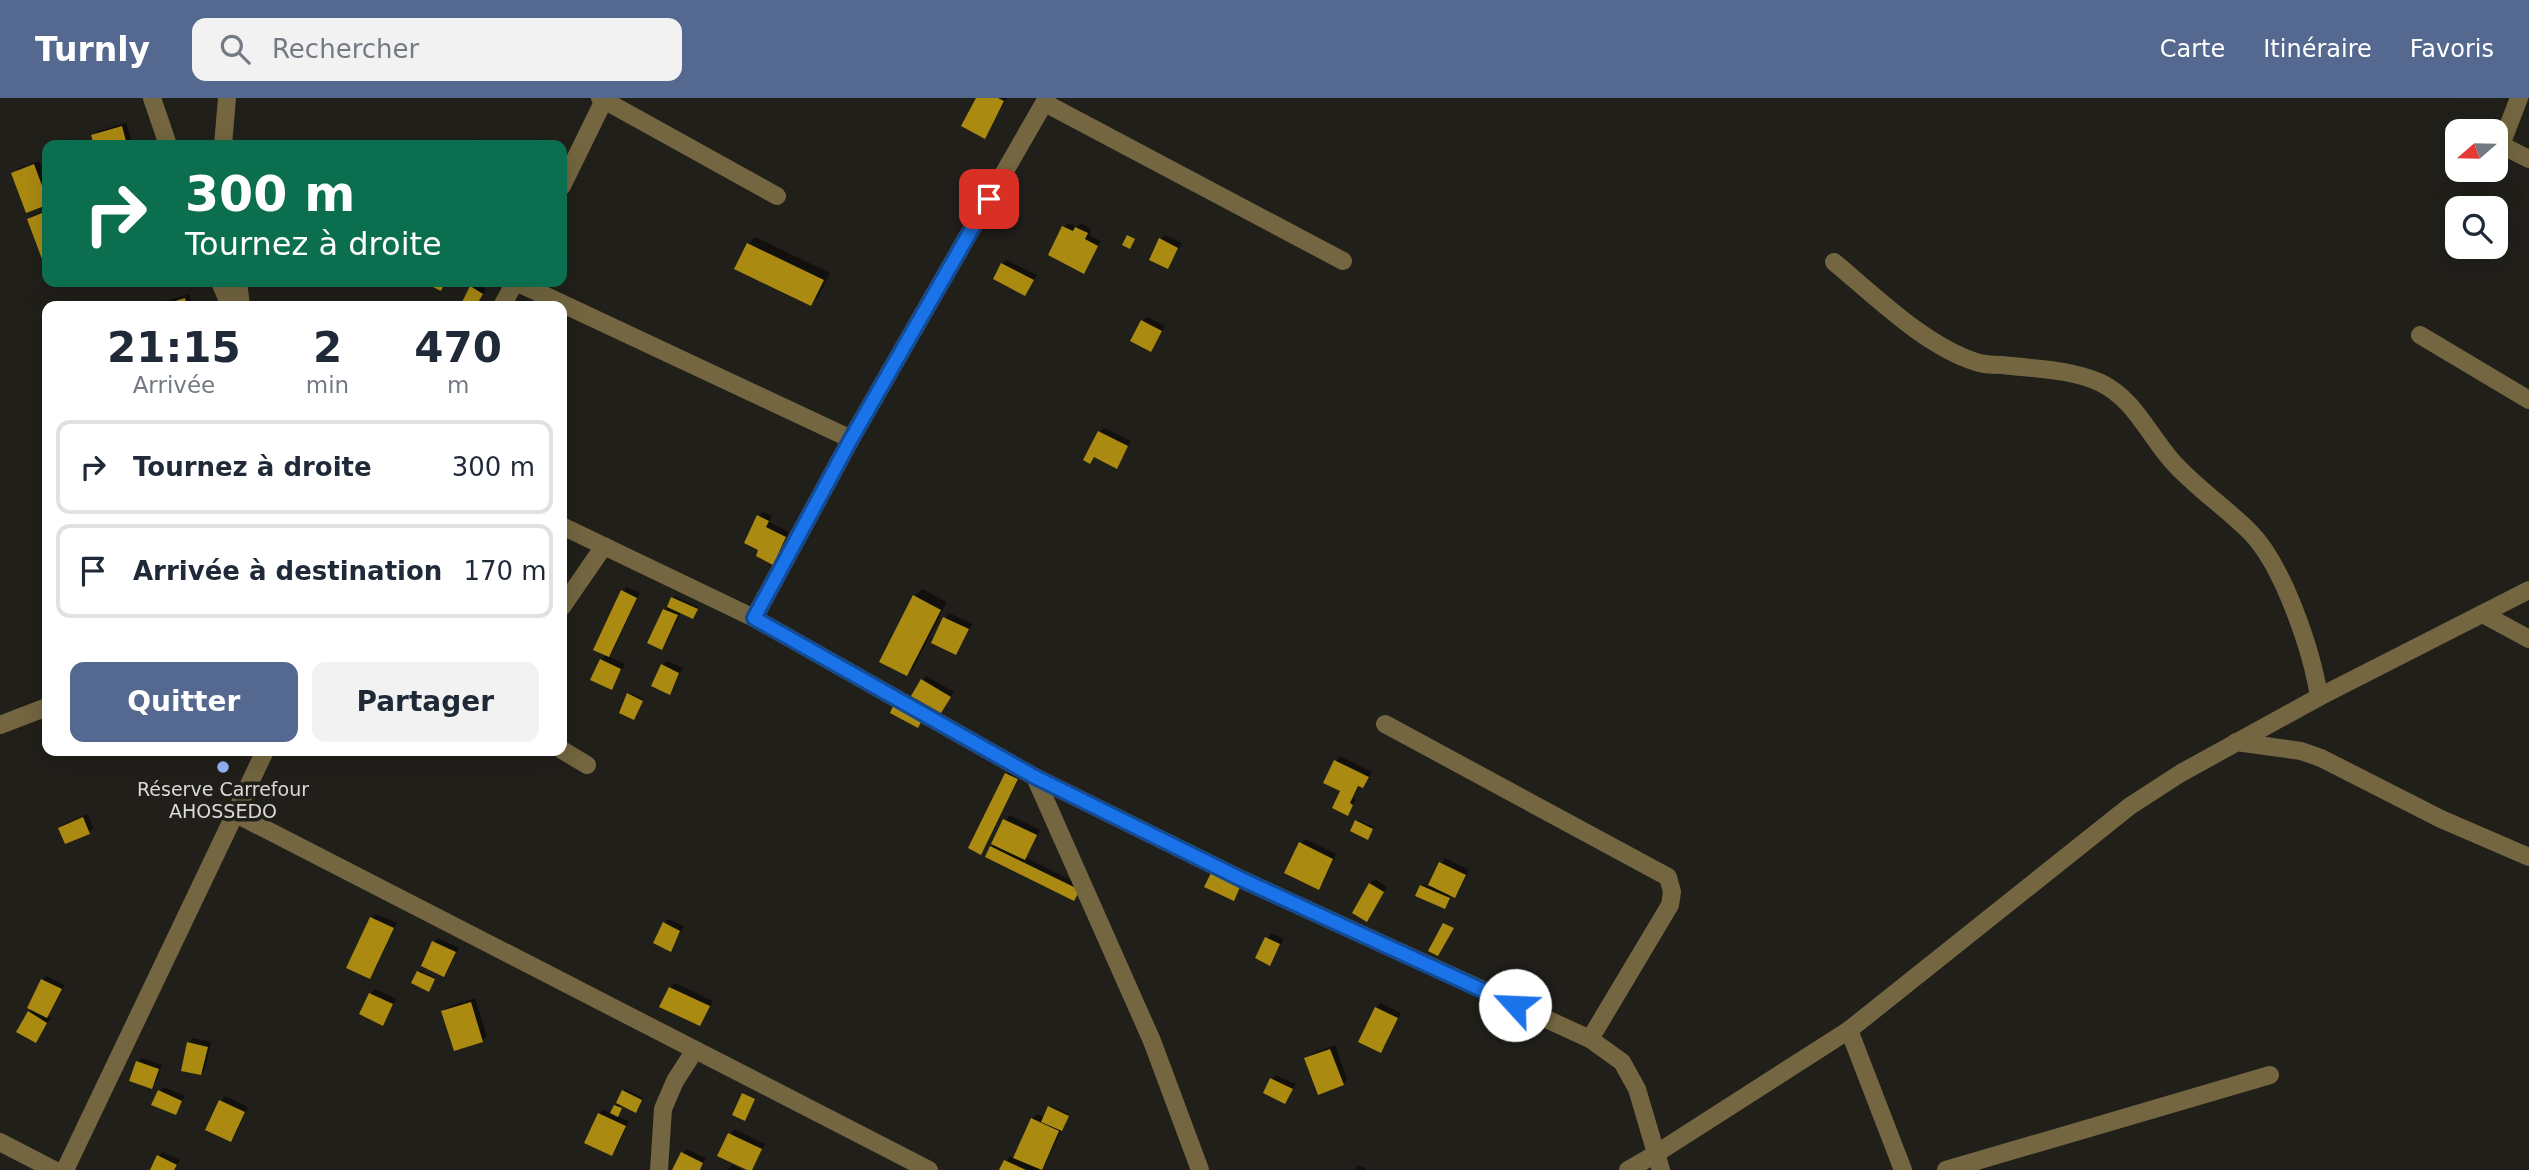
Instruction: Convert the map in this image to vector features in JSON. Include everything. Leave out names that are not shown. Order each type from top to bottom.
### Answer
[{"type":"street","points":[[152,98],[166,140]]},
{"type":"street","points":[[225,140],[227,98]]},
{"type":"street","points":[[2519,98],[2501,145],[2529,159]]},
{"type":"street","points":[[567,175],[603,99],[777,195]]},
{"type":"street","points":[[754,618],[851,439],[1046,100],[1343,261]]},
{"type":"street","points":[[1834,262],[1941,346],[1977,363],[2067,372],[2102,383],[2130,404],[2188,480],[2252,533],[2268,555],[2284,587],[2308,649],[2319,697]]},
{"type":"street","points":[[527,287],[557,301]]},
{"type":"street","points":[[567,306],[851,439]]},
{"type":"street","points":[[2420,335],[2529,400]]},
{"type":"street","points":[[567,528],[754,618],[1035,777],[1241,879],[1590,1039],[1622,1062],[1637,1089],[1658,1163]]},
{"type":"street","points":[[567,600],[604,546]]},
{"type":"street","points":[[1628,1170],[1658,1163],[1850,1030],[2130,806],[2236,742],[2319,697],[2529,590]]},
{"type":"street","points":[[2483,614],[2529,639]]},
{"type":"street","points":[[0,725],[42,709]]},
{"type":"street","points":[[1385,724],[1668,877],[1672,892],[1670,905],[1590,1039]]},
{"type":"street","points":[[2236,742],[2301,751],[2321,758],[2441,819],[2529,857]]},
{"type":"street","points":[[567,753],[587,765]]},
{"type":"street","points":[[65,1170],[263,756]]},
{"type":"street","points":[[1035,777],[1152,1041],[1200,1170]]},
{"type":"street","points":[[236,814],[929,1170]]},
{"type":"street","points":[[1850,1030],[1903,1170]]},
{"type":"street","points":[[659,1170],[663,1109],[675,1081],[695,1050]]},
{"type":"street","points":[[1946,1170],[2270,1075]]},
{"type":"street","points":[[0,1142],[54,1170]]},
{"type":"building","points":[[976,98],[998,98],[1004,101],[985,139],[961,126]]},
{"type":"building","points":[[122,126],[126,140],[92,140],[91,135]]},
{"type":"building","points":[[34,164],[42,186],[42,207],[26,213],[11,173]]},
{"type":"building","points":[[42,213],[42,259],[27,219]]},
{"type":"building","points":[[1062,226],[1073,231],[1075,227],[1088,233],[1085,239],[1098,246],[1084,274],[1048,255]]},
{"type":"building","points":[[1127,235],[1135,239],[1130,249],[1122,245]]},
{"type":"building","points":[[1159,238],[1178,248],[1168,269],[1149,260]]},
{"type":"building","points":[[747,243],[824,280],[811,306],[734,269]]},
{"type":"building","points":[[1001,263],[1034,280],[1025,296],[993,279]]},
{"type":"building","points":[[470,287],[483,294],[479,301],[462,301]]},
{"type":"building","points":[[1141,320],[1162,331],[1151,352],[1130,341]]},
{"type":"building","points":[[1098,431],[1128,446],[1117,469],[1094,457],[1090,464],[1083,460]]},
{"type":"building","points":[[757,515],[769,521],[766,527],[786,537],[773,565],[756,556],[758,550],[744,543]]},
{"type":"building","points":[[621,590],[637,598],[609,657],[593,650]]},
{"type":"building","points":[[913,595],[941,610],[907,676],[879,662]]},
{"type":"building","points":[[671,597],[698,609],[693,619],[667,607]]},
{"type":"building","points":[[663,609],[678,615],[662,650],[647,643]]},
{"type":"building","points":[[943,617],[969,629],[956,655],[931,643]]},
{"type":"building","points":[[600,659],[621,669],[612,690],[590,680]]},
{"type":"building","points":[[661,664],[679,673],[670,695],[651,686]]},
{"type":"building","points":[[921,679],[951,697],[941,713],[911,696]]},
{"type":"building","points":[[627,693],[643,701],[634,720],[619,713]]},
{"type":"building","points":[[894,704],[923,718],[918,728],[890,713]]},
{"type":"building","points":[[1334,760],[1369,777],[1363,788],[1358,786],[1350,803],[1353,805],[1348,816],[1332,808],[1340,791],[1323,783]]},
{"type":"building","points":[[1005,773],[1018,779],[981,855],[968,848]]},
{"type":"building","points":[[83,817],[90,834],[65,844],[58,828]]},
{"type":"building","points":[[1003,819],[1037,835],[1025,860],[991,844]]},
{"type":"building","points":[[1355,820],[1373,829],[1368,840],[1350,831]]},
{"type":"building","points":[[1299,842],[1333,859],[1319,890],[1284,873]]},
{"type":"building","points":[[990,846],[1080,890],[1074,901],[985,857]]},
{"type":"building","points":[[1439,862],[1466,875],[1455,898],[1428,885]]},
{"type":"building","points":[[1211,873],[1240,887],[1234,901],[1204,887]]},
{"type":"building","points":[[1369,883],[1384,892],[1367,922],[1352,913]]},
{"type":"building","points":[[1420,885],[1450,898],[1445,909],[1415,896]]},
{"type":"building","points":[[370,917],[394,928],[370,979],[346,968]]},
{"type":"building","points":[[663,922],[680,931],[671,952],[653,943]]},
{"type":"building","points":[[1443,923],[1454,928],[1438,956],[1428,951]]},
{"type":"building","points":[[1265,937],[1280,944],[1270,966],[1255,958]]},
{"type":"building","points":[[432,941],[456,952],[444,977],[421,966]]},
{"type":"building","points":[[417,971],[435,979],[429,992],[411,983]]},
{"type":"building","points":[[41,979],[62,989],[47,1018],[27,1008]]},
{"type":"building","points":[[669,987],[710,1006],[700,1026],[659,1007]]},
{"type":"building","points":[[369,993],[393,1004],[383,1026],[359,1014]]},
{"type":"building","points":[[471,1002],[483,1042],[454,1051],[441,1011]]},
{"type":"building","points":[[1375,1007],[1398,1018],[1381,1053],[1358,1042]]},
{"type":"building","points":[[28,1011],[47,1023],[36,1043],[16,1032]]},
{"type":"building","points":[[187,1042],[208,1047],[201,1075],[181,1071]]},
{"type":"building","points":[[1330,1049],[1344,1085],[1318,1095],[1304,1058]]},
{"type":"building","points":[[136,1061],[159,1069],[152,1089],[129,1081]]},
{"type":"building","points":[[1270,1078],[1293,1089],[1285,1104],[1263,1093]]},
{"type":"building","points":[[158,1090],[182,1101],[176,1115],[151,1105]]},
{"type":"building","points":[[622,1090],[642,1100],[636,1113],[616,1103]]},
{"type":"building","points":[[742,1093],[755,1099],[745,1121],[732,1115]]},
{"type":"building","points":[[219,1100],[245,1112],[231,1142],[205,1130]]},
{"type":"building","points":[[614,1105],[622,1108],[618,1117],[610,1113]]},
{"type":"building","points":[[1048,1106],[1069,1116],[1062,1131],[1041,1122]]},
{"type":"building","points":[[598,1113],[626,1126],[612,1156],[584,1143]]},
{"type":"building","points":[[1031,1118],[1059,1131],[1042,1170],[1013,1158]]},
{"type":"building","points":[[728,1133],[762,1149],[752,1170],[717,1156]]},
{"type":"building","points":[[681,1152],[703,1163],[700,1170],[672,1170]]},
{"type":"building","points":[[157,1155],[177,1165],[174,1170],[150,1170]]},
{"type":"building","points":[[1004,1160],[1026,1170],[999,1170]]},
{"type":"place","name":"Réserve Carrefour AHOSSEDO","points":[[223,767]]},
{"type":"route","points":[[989,199],[851,439],[754,618],[1035,777],[1241,879],[1515,1005]]}]
